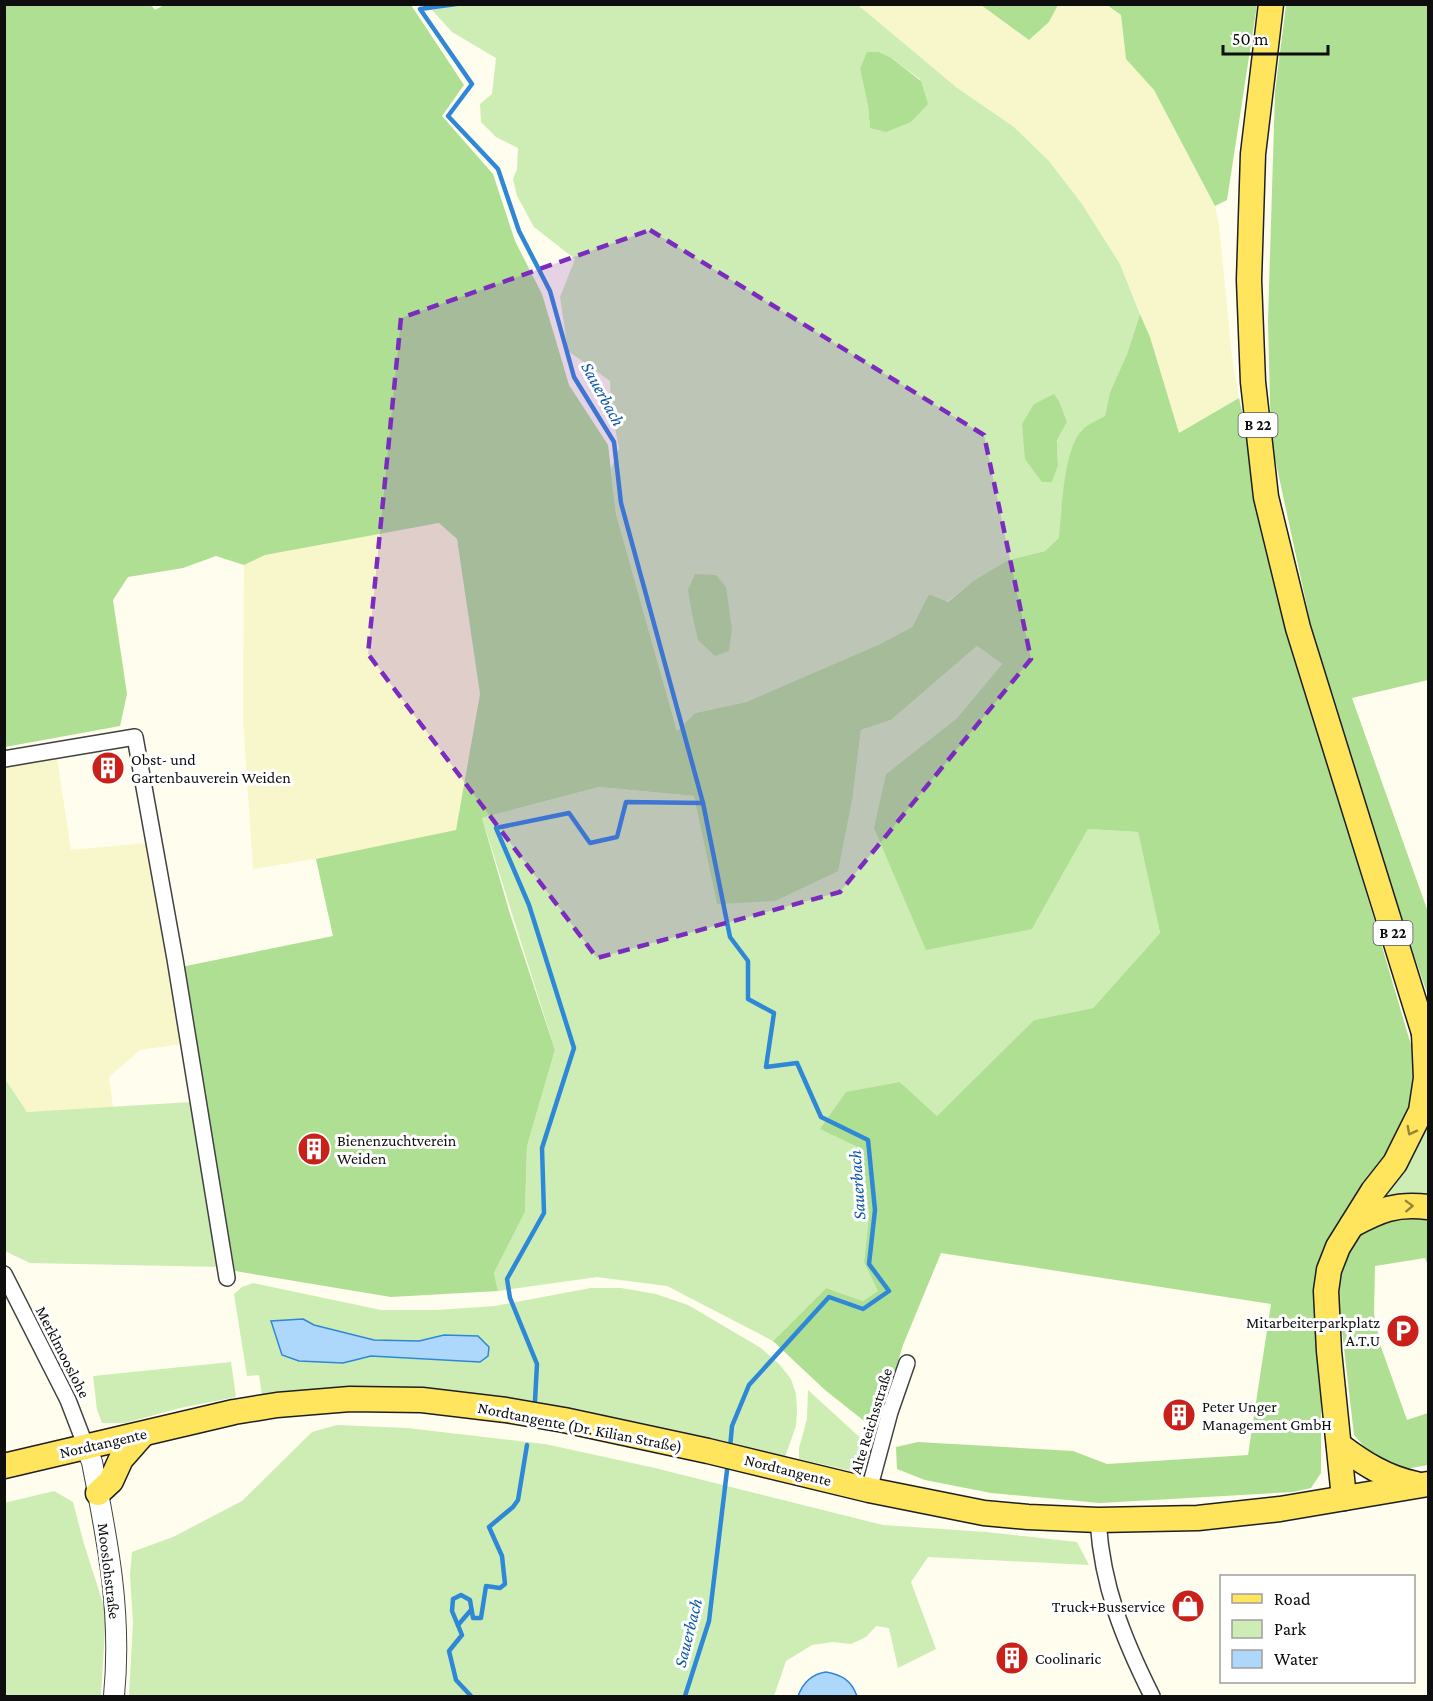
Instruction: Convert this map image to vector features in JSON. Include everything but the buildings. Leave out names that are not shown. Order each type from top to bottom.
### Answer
[{"type":"main road","name":"B 22","points":[[1271,4],[1253,154],[1249,280],[1253,382],[1266,497],[1298,628],[1426,1039]]},
{"type":"main road","points":[[1344,1498],[1329,1351],[1326,1291],[1329,1270],[1338,1247],[1373,1191],[1395,1163],[1421,1111],[1426,1078],[1426,1039]]},
{"type":"main road","points":[[1352,1225],[1379,1211],[1409,1204],[1428,1207]]},
{"type":"main road","name":"Nordtangente (Dr. Kilian Straße)","points":[[202,1419],[277,1405],[350,1399],[422,1400],[540,1416],[708,1451]]},
{"type":"main road","name":"Nordtangente","points":[[4,1466],[202,1419]]},
{"type":"main road","points":[[98,1493],[111,1481],[121,1459],[143,1434]]},
{"type":"main road","points":[[1339,1445],[1373,1469],[1402,1481],[1425,1485]]},
{"type":"main road","name":"Nordtangente","points":[[708,1451],[869,1490],[984,1513],[1028,1517],[1098,1520],[1198,1518],[1280,1509],[1425,1485]]},
{"type":"street","points":[[4,759],[135,736],[175,959],[227,1278]]},
{"type":"street","name":"Merklmooslohe","points":[[4,1274],[68,1400],[86,1447]]},
{"type":"street","name":"Alte Reichsstraße","points":[[869,1490],[890,1412],[907,1362]]},
{"type":"street","name":"Mooslohstraße","points":[[86,1447],[98,1493],[111,1564],[117,1629],[114,1696]]},
{"type":"street","points":[[1098,1520],[1101,1558],[1115,1614],[1152,1696]]},
{"type":"highlighted area","points":[[650,230],[984,435],[1031,659],[840,892],[597,958],[368,654],[401,318]]},
{"type":"green space","points":[[150,4],[155,10],[166,4],[411,5],[464,85],[442,116],[493,174],[515,241],[542,294],[569,385],[608,445],[616,514],[677,731],[695,713],[746,702],[880,644],[912,627],[929,594],[948,602],[973,581],[1008,560],[1045,551],[1059,538],[1064,482],[1070,453],[1081,431],[1105,416],[1110,392],[1127,354],[1140,314],[1150,337],[1179,433],[1239,398],[1292,641],[1411,1045],[1419,1082],[1411,1108],[1388,1155],[1343,1214],[1326,1243],[1319,1275],[1321,1473],[1311,1488],[1293,1492],[1100,1503],[991,1493],[925,1480],[897,1469],[896,1447],[918,1442],[1073,1451],[1107,1464],[1248,1455],[1271,1304],[941,1253],[903,1345],[879,1423],[873,1425],[868,1424],[825,1390],[773,1341],[826,1288],[863,1301],[878,1291],[864,1262],[869,1215],[862,1149],[820,1129],[846,1092],[900,1082],[937,1116],[1034,1020],[1093,1008],[1160,933],[1138,832],[1088,829],[1032,929],[926,950],[874,828],[886,774],[957,718],[1002,664],[977,646],[891,720],[861,730],[853,795],[838,871],[775,901],[717,904],[694,796],[599,787],[482,818],[510,914],[555,1050],[527,1146],[525,1212],[494,1273],[498,1291],[391,1297],[235,1271],[181,967],[333,936],[316,859],[456,830],[480,694],[457,539],[439,523],[265,555],[244,565],[216,556],[183,568],[128,577],[113,600],[127,694],[120,726],[5,747],[5,5]]},
{"type":"green space","points":[[450,4],[858,5],[956,87],[1014,127],[1049,161],[1082,204],[1120,264],[1140,314],[1127,354],[1110,392],[1105,416],[1081,430],[1063,494],[1060,538],[1045,551],[1008,560],[973,581],[947,602],[929,594],[912,627],[880,644],[746,702],[695,713],[677,731],[616,514],[611,469],[619,448],[611,408],[610,381],[568,351],[560,297],[575,259],[534,227],[517,196],[513,179],[517,169],[518,148],[496,137],[481,122],[480,104],[492,94],[496,58],[452,32],[432,10]],"holes":[[[879,52],[890,57],[921,80],[870,128],[860,69]],[[1060,403],[1067,422],[1057,442],[1058,466],[1052,482],[1042,482]]]},
{"type":"green space","points":[[1058,4],[1049,22],[1029,40],[981,5]]},
{"type":"green space","points":[[858,5],[981,5],[1029,40],[1049,22],[1058,5],[1107,5],[1121,14],[1126,59],[1154,90],[1215,206],[1219,225],[1232,357],[1239,398],[1179,433],[1150,337],[1120,264],[1082,204],[1049,161],[1014,127],[956,87]]},
{"type":"green space","points":[[1107,5],[1257,5],[1227,200],[1215,206],[1154,90],[1126,59],[1121,15]]},
{"type":"green space","points":[[1286,5],[1428,5],[1428,680],[1352,698],[1428,912],[1428,996],[1328,704],[1271,440],[1268,321],[1275,92]]},
{"type":"green space","points":[[867,52],[879,52],[890,57],[921,81],[928,104],[911,122],[886,132],[870,128],[860,69]]},
{"type":"green space","points":[[1054,394],[1067,422],[1057,441],[1058,466],[1052,482],[1042,482],[1025,459],[1022,424],[1034,404]]},
{"type":"green space","points":[[440,523],[457,540],[480,694],[456,831],[253,869],[243,719],[244,565],[265,555]]},
{"type":"green space","points":[[695,574],[716,575],[726,587],[732,629],[729,651],[715,656],[698,640],[688,590]]},
{"type":"green space","points":[[977,646],[1002,664],[957,718],[886,774],[1032,929],[1088,829],[1138,832],[1160,933],[1093,1008],[1034,1020],[937,1116],[900,1082],[862,1148],[869,1215],[864,1262],[879,1291],[863,1301],[826,1288],[773,1341],[667,1286],[597,1277],[498,1291],[494,1273],[525,1212],[527,1146],[555,1050],[482,818],[599,787],[695,796],[717,904],[853,795],[861,730],[891,720]]},
{"type":"green space","points":[[57,758],[71,850],[146,843],[182,1044],[140,1050],[109,1077],[113,1107],[27,1112],[5,1079],[4,767]]},
{"type":"green space","points":[[5,1079],[27,1112],[191,1102],[221,1267],[30,1263],[5,1251]]},
{"type":"green space","points":[[1428,1103],[1428,1197],[1374,1203]]},
{"type":"green space","points":[[1407,1216],[1428,1221],[1428,1265],[1425,1258],[1375,1266],[1374,1314],[1381,1347],[1407,1420],[1428,1413],[1428,1465],[1406,1469],[1369,1452],[1354,1435],[1337,1287],[1344,1253],[1364,1229]]},
{"type":"green space","points":[[253,1283],[381,1310],[437,1310],[495,1306],[591,1288],[621,1288],[656,1294],[688,1305],[761,1348],[780,1365],[791,1379],[796,1394],[796,1426],[785,1457],[675,1430],[527,1400],[416,1388],[345,1386],[262,1395],[259,1375],[247,1376],[234,1294],[242,1287]],"holes":[[[303,1319],[314,1325],[374,1340],[419,1341],[444,1335],[456,1361],[371,1356],[342,1363],[299,1361],[271,1322]]]},
{"type":"green space","points":[[231,1362],[236,1397],[180,1408],[125,1423],[102,1423],[97,1410],[93,1376]]},
{"type":"green space","points":[[808,1390],[867,1444],[866,1465],[860,1473],[799,1459],[799,1448],[807,1419]]},
{"type":"green space","points":[[337,1425],[407,1428],[545,1444],[655,1468],[883,1525],[986,1532],[1077,1542],[1089,1565],[928,1557],[911,1582],[936,1649],[898,1668],[889,1628],[876,1626],[866,1637],[851,1644],[833,1642],[812,1645],[786,1661],[774,1696],[129,1696],[133,1623],[130,1575],[132,1552],[173,1537],[242,1501],[312,1432]]},
{"type":"green space","points":[[54,1491],[73,1502],[106,1613],[101,1696],[5,1696],[4,1503]]},
{"type":"water","points":[[303,1319],[314,1325],[374,1340],[419,1341],[444,1335],[478,1336],[489,1347],[488,1356],[480,1362],[371,1356],[343,1363],[299,1361],[282,1355],[271,1321]]},
{"type":"water","points":[[826,1672],[845,1679],[857,1696],[798,1696],[808,1680]]},
{"type":"waterway","name":"Sauerbach","points":[[456,4],[420,9],[472,84],[448,116],[498,169],[519,231],[550,291],[574,377],[614,442],[621,503],[703,803],[730,937],[748,961],[748,999],[774,1013],[766,1067],[797,1063],[821,1117],[868,1140],[875,1210],[869,1264],[889,1291],[863,1309],[829,1297],[749,1385],[732,1426],[730,1448]]},
{"type":"waterway","name":"Sauerbach","points":[[535,1401],[537,1364],[510,1298],[507,1279],[544,1213],[542,1148],[574,1048],[529,905],[496,828],[569,813],[590,843],[617,837],[626,802],[703,803]]},
{"type":"waterway","name":"Sauerbach","points":[[471,1696],[456,1680],[449,1651],[462,1635],[452,1611],[453,1599],[461,1595],[470,1600],[473,1618],[481,1618],[486,1586],[500,1588],[505,1584],[502,1556],[489,1527],[518,1500],[527,1445]]},
{"type":"waterway","name":"Sauerbach","points":[[685,1696],[709,1621],[728,1462]]},
{"type":"waterway","name":"Sauerbach","points":[[458,1625],[471,1610]]},
{"type":"place","name":"Obst- und Gartenbauverein Weiden","points":[[108,768]]},
{"type":"place","name":"Bienenzuchtverein Weiden","points":[[314,1149]]},
{"type":"place","name":"Mitarbeiterparkplatz A.T.U","points":[[1403,1331]]},
{"type":"place","name":"Peter Unger Management GmbH","points":[[1179,1415]]},
{"type":"place","name":"Truck+Busservice","points":[[1188,1606]]},
{"type":"place","name":"Coolinaric","points":[[1012,1658]]}]
